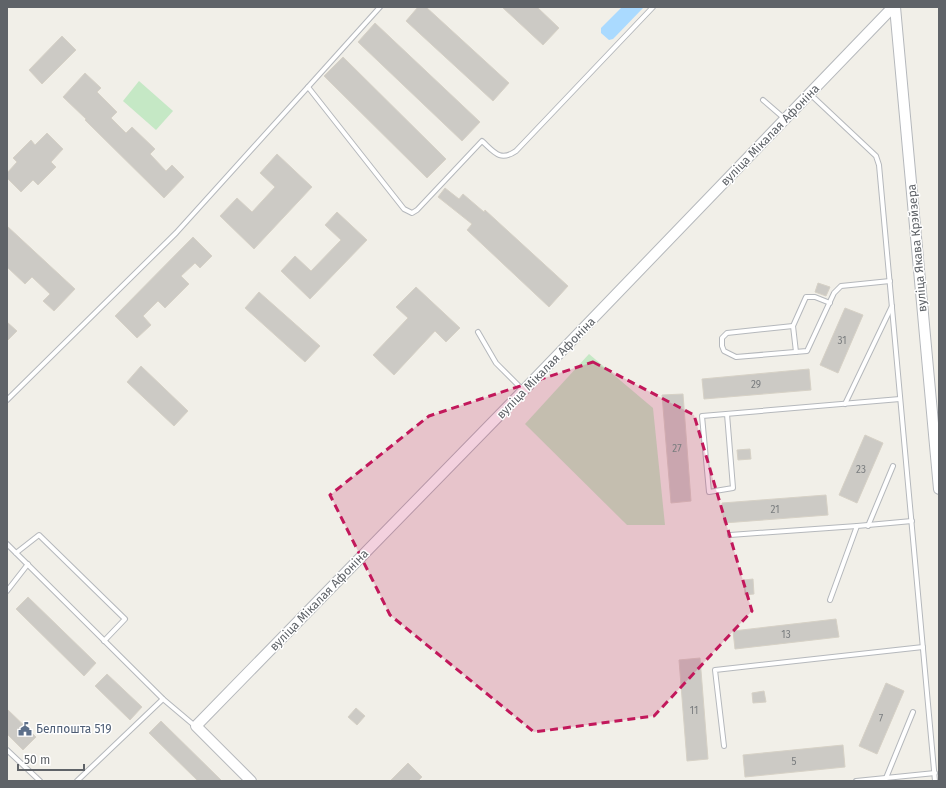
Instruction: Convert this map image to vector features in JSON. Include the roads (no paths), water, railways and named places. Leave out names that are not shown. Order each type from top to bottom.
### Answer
[{"type":"street","name":"вуліца Мікалая Афоніна","points":[[196,726],[524,391],[894,7]]},
{"type":"street","name":"вуліца Якава Крэйзера","points":[[894,7],[939,489]]},
{"type":"street","points":[[196,726],[251,781]]},
{"type":"lane","points":[[7,400],[176,233],[380,7]]},
{"type":"lane","points":[[308,86],[404,210],[412,212],[417,210],[482,141],[499,156],[509,156],[516,151],[653,7]]},
{"type":"lane","points":[[810,94],[876,156],[879,165],[935,781]]},
{"type":"lane","points":[[763,100],[785,120]]},
{"type":"lane","points":[[793,326],[727,333],[722,338],[722,346],[724,351],[736,357],[807,351],[834,293],[841,286],[890,281]]},
{"type":"lane","points":[[796,352],[793,326],[806,298],[815,296],[830,303]]},
{"type":"lane","points":[[845,404],[892,306]]},
{"type":"lane","points":[[478,332],[496,363],[524,391]]},
{"type":"lane","points":[[727,414],[733,488],[709,492],[702,416],[900,399]]},
{"type":"lane","points":[[868,526],[893,466]]},
{"type":"lane","points":[[730,535],[912,522]]},
{"type":"lane","points":[[830,600],[857,526]]},
{"type":"lane","points":[[16,552],[39,535],[125,619],[104,641]]},
{"type":"lane","points":[[7,544],[163,698],[196,726]]},
{"type":"lane","points":[[7,591],[28,564]]},
{"type":"lane","points":[[724,746],[715,670],[923,648]]},
{"type":"lane","points":[[77,781],[163,698]]},
{"type":"lane","points":[[886,778],[913,712]]},
{"type":"lane","points":[[7,750],[40,781]]},
{"type":"lane","points":[[856,781],[935,773]]},
{"type":"water","points":[[622,7],[644,7],[613,39],[609,40],[601,33],[601,28]]},
{"type":"place","name":"Белпошта 519","points":[[25,729]]}]
